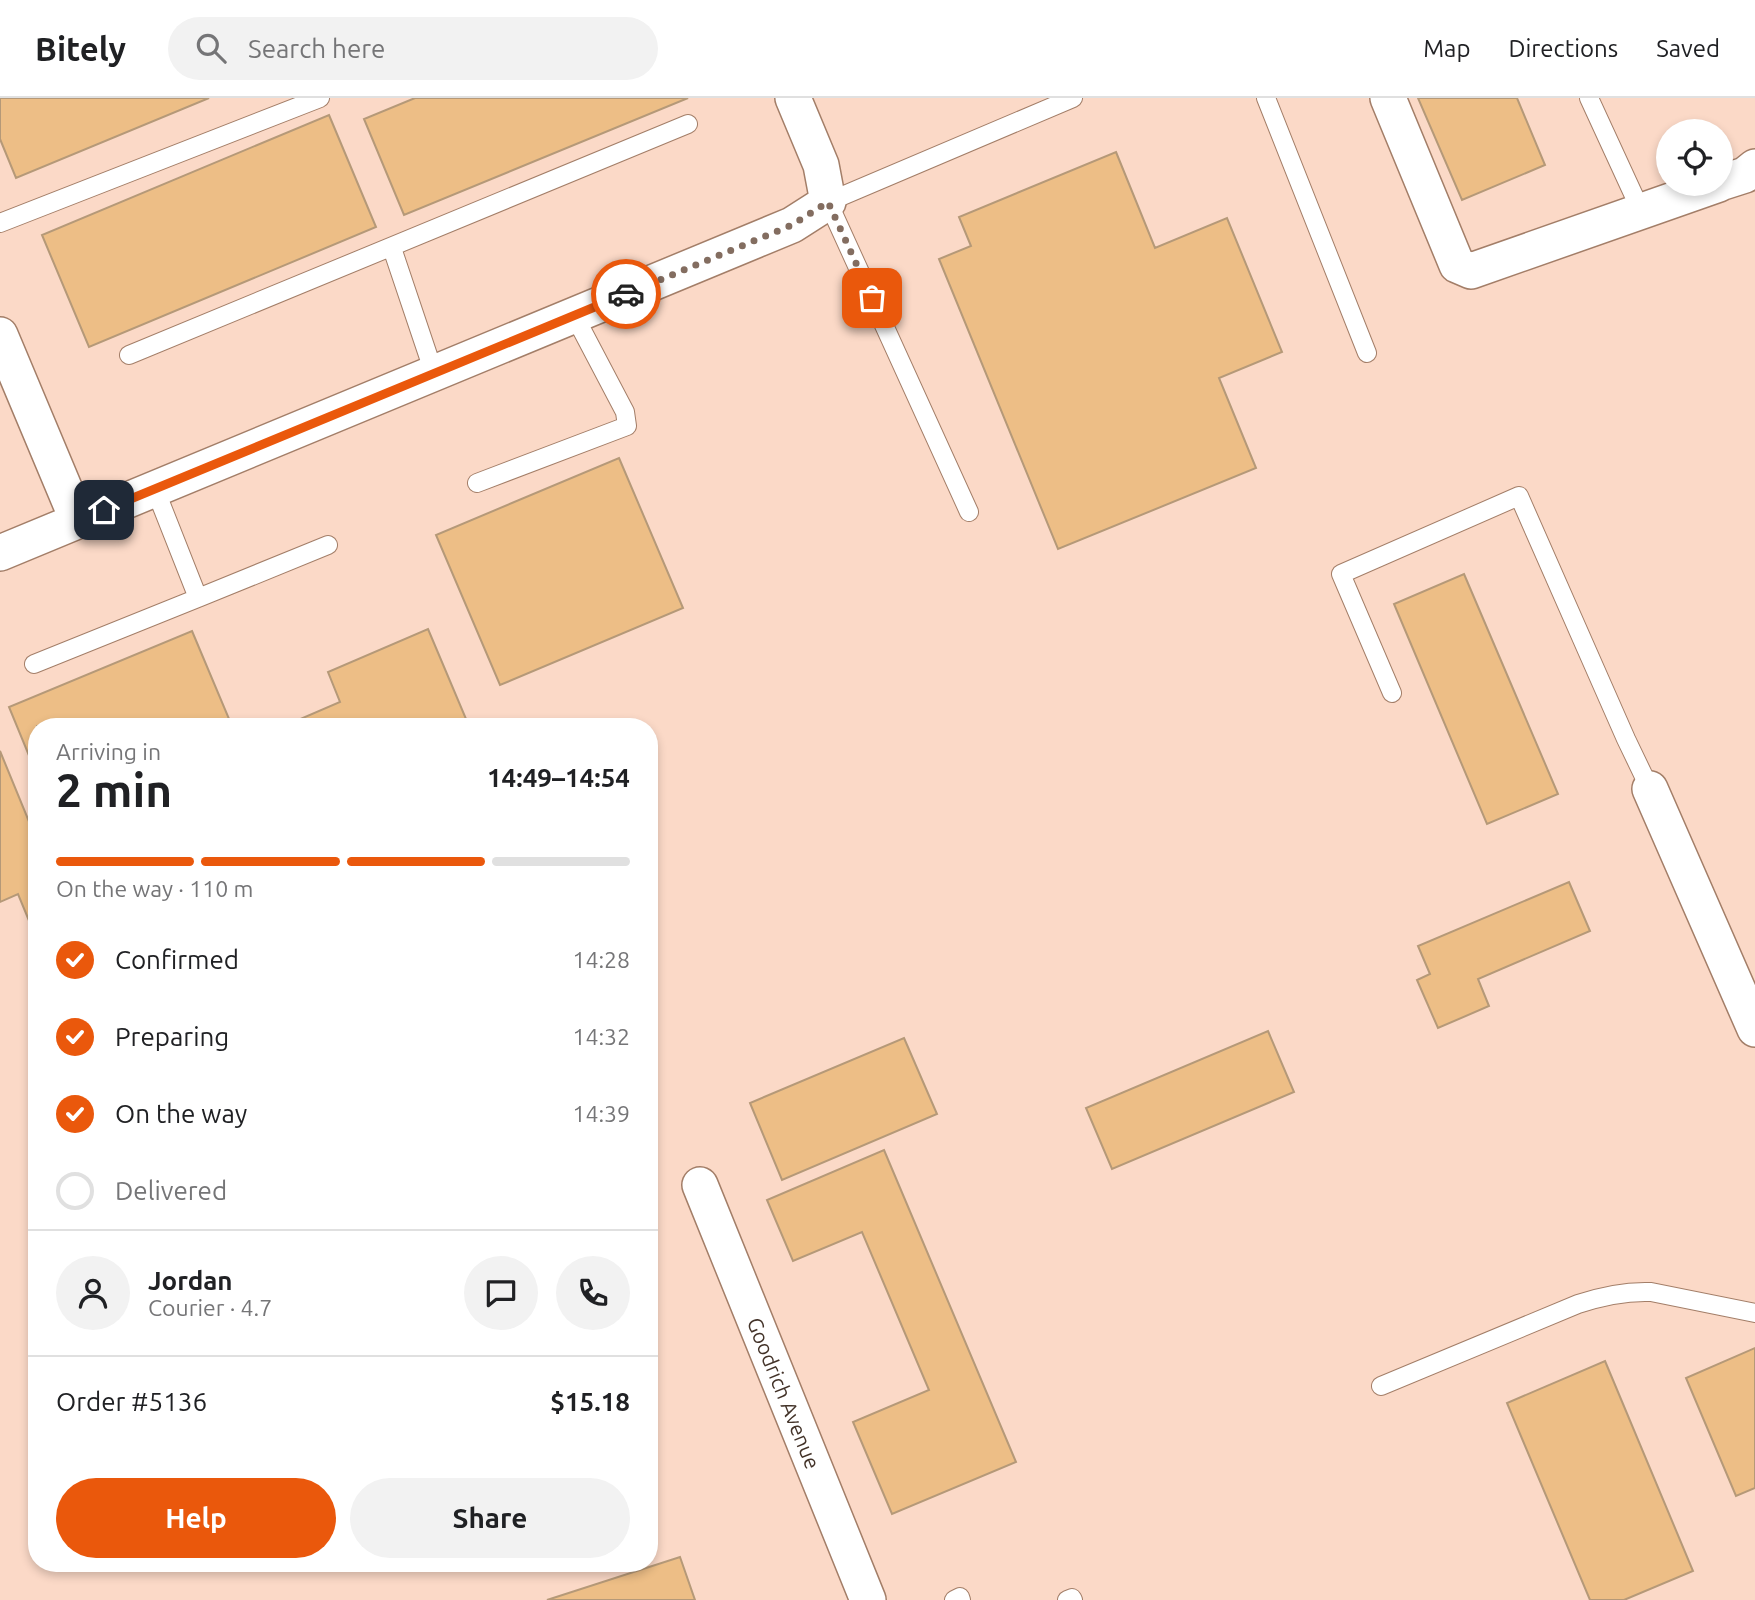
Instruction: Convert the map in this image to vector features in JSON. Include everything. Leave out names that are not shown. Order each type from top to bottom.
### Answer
[{"type":"street","points":[[0,553],[792,225],[828,202],[821,164],[793,98]]},
{"type":"street","points":[[1388,98],[1457,265],[1471,271],[1683,196]]},
{"type":"street","points":[[1733,178],[1755,167]]},
{"type":"street","points":[[0,335],[78,521]]},
{"type":"street","points":[[1650,789],[1755,1029]]},
{"type":"street","name":"Goodrich Avenue","points":[[700,1185],[868,1600]]},
{"type":"lane","points":[[0,223],[320,98]]},
{"type":"lane","points":[[969,512],[828,202],[1073,98]]},
{"type":"lane","points":[[1266,98],[1367,352]]},
{"type":"lane","points":[[1589,98],[1641,211]]},
{"type":"lane","points":[[130,355],[688,124]]},
{"type":"lane","points":[[392,248],[434,373]]},
{"type":"lane","points":[[477,483],[627,426],[625,412],[574,315]]},
{"type":"lane","points":[[155,489],[198,598]]},
{"type":"lane","points":[[1392,692],[1341,574],[1520,496],[1650,789]]},
{"type":"lane","points":[[34,664],[328,545]]},
{"type":"lane","points":[[1381,1386],[1599,1297],[1651,1292],[1755,1313]]},
{"type":"lane","points":[[954,1600],[960,1597],[961,1600]]},
{"type":"lane","points":[[1067,1600],[1073,1600]]},
{"type":"building","points":[[0,98],[209,98],[16,178],[0,139]]},
{"type":"building","points":[[415,98],[688,98],[404,215],[364,119]]},
{"type":"building","points":[[1418,98],[1517,98],[1545,165],[1462,200]]},
{"type":"building","points":[[329,115],[376,227],[89,347],[42,235]]},
{"type":"building","points":[[1116,152],[1155,248],[1227,218],[1282,352],[1219,378],[1256,468],[1058,549],[939,259],[971,246],[959,217]]},
{"type":"building","points":[[619,458],[683,608],[500,685],[436,535]]},
{"type":"building","points":[[1464,574],[1558,794],[1487,824],[1394,604]]},
{"type":"building","points":[[428,629],[466,718],[303,718],[340,702],[328,672]]},
{"type":"building","points":[[192,631],[229,718],[28,718],[28,753],[9,707]]},
{"type":"building","points":[[0,751],[28,819],[28,918],[18,894],[0,902]]},
{"type":"building","points":[[1569,882],[1590,931],[1478,979],[1489,1006],[1438,1028],[1417,980],[1430,974],[1418,946]]},
{"type":"building","points":[[1268,1031],[1294,1092],[1112,1169],[1086,1108]]},
{"type":"building","points":[[904,1038],[937,1114],[782,1180],[750,1103]]},
{"type":"building","points":[[884,1150],[1016,1462],[892,1514],[853,1422],[929,1390],[862,1232],[793,1261],[767,1200]]},
{"type":"building","points":[[1755,1348],[1755,1488],[1736,1496],[1686,1378]]},
{"type":"building","points":[[1605,1361],[1693,1571],[1624,1600],[1590,1600],[1507,1403]]},
{"type":"building","points":[[680,1557],[695,1600],[547,1600],[634,1572],[658,1572],[658,1564]]},
{"type":"way so far","points":[[626,294],[792,225],[828,202],[872,298]]},
{"type":"route","points":[[104,510],[626,294]]}]
